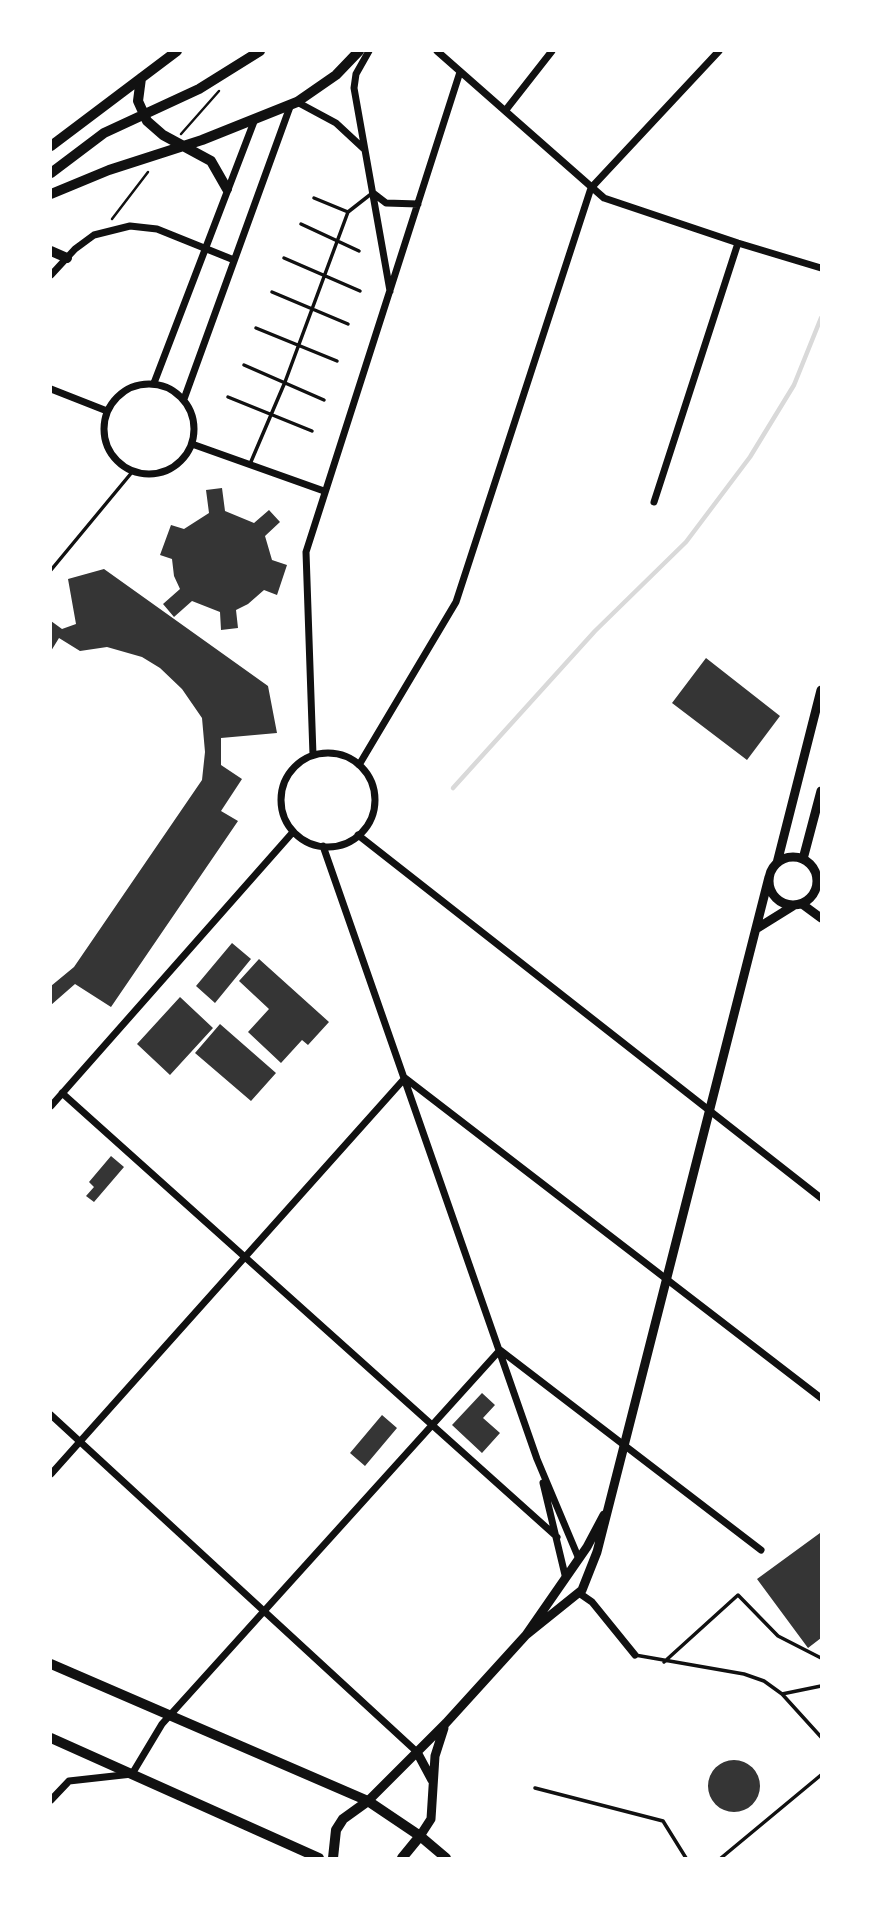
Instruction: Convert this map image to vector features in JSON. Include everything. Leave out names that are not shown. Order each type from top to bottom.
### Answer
[{"type":"main road","points":[[51,146],[177,51]]},
{"type":"main road","points":[[51,173],[104,133],[200,89],[260,51]]},
{"type":"main road","points":[[51,194],[294,103],[336,75],[359,51]]},
{"type":"main road","points":[[141,77],[138,100],[152,127],[211,161],[227,189]]},
{"type":"main road","points":[[51,251],[67,258]]},
{"type":"main road","points":[[51,1664],[368,1801],[420,1836],[446,1858]]},
{"type":"main road","points":[[51,1738],[306,1856],[319,1858]]},
{"type":"main road","points":[[333,1858],[336,1830],[343,1819],[368,1801]]},
{"type":"main road","points":[[402,1858],[420,1836]]},
{"type":"street","points":[[369,51],[356,74],[354,88],[390,291]]},
{"type":"street","points":[[437,51],[604,198],[821,268]]},
{"type":"street","points":[[505,111],[552,51]]},
{"type":"street","points":[[359,765],[456,603],[591,188],[719,51]]},
{"type":"street","points":[[313,755],[306,564],[324,491],[460,72]]},
{"type":"street","points":[[184,399],[294,103],[336,123],[365,150]]},
{"type":"street","points":[[154,383],[255,119]]},
{"type":"street","points":[[372,193],[386,202],[418,204]]},
{"type":"street","points":[[51,275],[85,241],[102,231],[144,226],[234,260]]},
{"type":"street","points":[[654,502],[738,243]]},
{"type":"street","points":[[154,383],[171,388],[184,399],[192,413],[195,428],[192,444],[175,467],[155,473],[133,471],[121,464],[108,446],[104,425],[107,411],[126,389],[154,383]]},
{"type":"street","points":[[51,388],[107,411]]},
{"type":"street","points":[[192,444],[324,491]]},
{"type":"street","points":[[526,1635],[579,1593],[586,1583],[612,1497],[769,877],[777,863],[821,690]]},
{"type":"street","points":[[337,754],[359,765],[372,783],[374,795],[371,817],[358,835],[342,844],[323,846],[302,839],[293,832],[281,807],[284,781],[301,760],[313,755],[337,754]]},
{"type":"street","points":[[803,859],[821,791]]},
{"type":"street","points":[[51,1106],[293,832]]},
{"type":"street","points":[[358,835],[821,1198]]},
{"type":"street","points":[[323,846],[537,1459],[579,1559],[592,1602]]},
{"type":"street","points":[[756,929],[814,894],[819,879],[810,864],[803,859],[794,857],[777,863]]},
{"type":"street","points":[[769,877],[772,893],[785,904],[798,905],[821,918]]},
{"type":"street","points":[[51,1474],[405,1078]]},
{"type":"street","points":[[405,1078],[821,1398]]},
{"type":"street","points":[[62,1093],[556,1537]]},
{"type":"street","points":[[51,1798],[64,1784],[75,1779],[132,1774],[170,1716],[500,1350]]},
{"type":"street","points":[[500,1350],[761,1550]]},
{"type":"street","points":[[51,1415],[417,1752],[433,1781]]},
{"type":"street","points":[[537,1459],[565,1575],[572,1590],[592,1602],[635,1655]]},
{"type":"street","points":[[368,1801],[446,1723],[526,1635],[565,1575],[579,1559],[612,1497]]},
{"type":"street","points":[[420,1836],[431,1819],[435,1756],[446,1723]]},
{"type":"lane","points":[[250,464],[285,382],[348,212],[372,193]]},
{"type":"lane","points":[[314,198],[348,212]]},
{"type":"lane","points":[[301,224],[359,251]]},
{"type":"lane","points":[[284,258],[360,291]]},
{"type":"lane","points":[[272,292],[348,324]]},
{"type":"lane","points":[[256,328],[337,361]]},
{"type":"lane","points":[[244,365],[324,400]]},
{"type":"lane","points":[[229,397],[312,431]]},
{"type":"lane","points":[[51,570],[133,471]]},
{"type":"lane","points":[[664,1662],[738,1595],[778,1636],[821,1658]]},
{"type":"lane","points":[[635,1655],[744,1674],[764,1681],[782,1694],[821,1737]]},
{"type":"lane","points":[[782,1694],[821,1686]]},
{"type":"lane","points":[[721,1858],[821,1774]]},
{"type":"lane","points":[[535,1788],[663,1821],[686,1858]]},
{"type":"path","points":[[174,141],[227,82]]},
{"type":"path","points":[[102,231],[154,164],[152,156]]},
{"type":"building","points":[[222,488],[225,511],[254,523],[269,510],[280,522],[265,536],[272,560],[287,565],[277,595],[264,590],[236,610],[238,628],[221,630],[220,612],[192,601],[174,617],[163,604],[180,589],[174,576],[172,559],[160,555],[171,525],[184,529],[209,513],[206,490]]},
{"type":"building","points":[[104,569],[268,686],[277,733],[221,738],[221,765],[242,779],[221,811],[238,821],[111,1007],[75,984],[51,1005],[51,986],[74,967],[202,780],[205,752],[202,718],[182,689],[160,668],[142,657],[107,647],[80,651],[59,638],[51,651],[51,621],[62,629],[76,624],[68,579]]},
{"type":"building","points":[[706,658],[780,716],[747,760],[672,703]]},
{"type":"building","points":[[232,943],[251,959],[215,1003],[196,986]]},
{"type":"building","points":[[259,959],[329,1022],[308,1045],[302,1040],[281,1063],[248,1032],[269,1009],[239,981]]},
{"type":"building","points":[[180,997],[213,1028],[170,1075],[137,1044]]},
{"type":"building","points":[[220,1024],[276,1073],[251,1101],[195,1053]]},
{"type":"building","points":[[111,1156],[124,1167],[94,1202],[86,1196],[94,1187],[89,1182]]},
{"type":"building","points":[[482,1393],[495,1405],[483,1418],[500,1433],[482,1453],[452,1425]]},
{"type":"building","points":[[382,1415],[397,1428],[365,1466],[350,1453]]},
{"type":"building","points":[[820,1533],[821,1638],[808,1648],[757,1579]]},
{"type":"building","points":[[734,1760],[753,1767],[760,1786],[753,1805],[734,1812],[715,1805],[708,1786],[715,1767]]},
{"type":"waterway","points":[[453,788],[595,631],[686,542],[750,457],[794,385],[821,318]]}]
